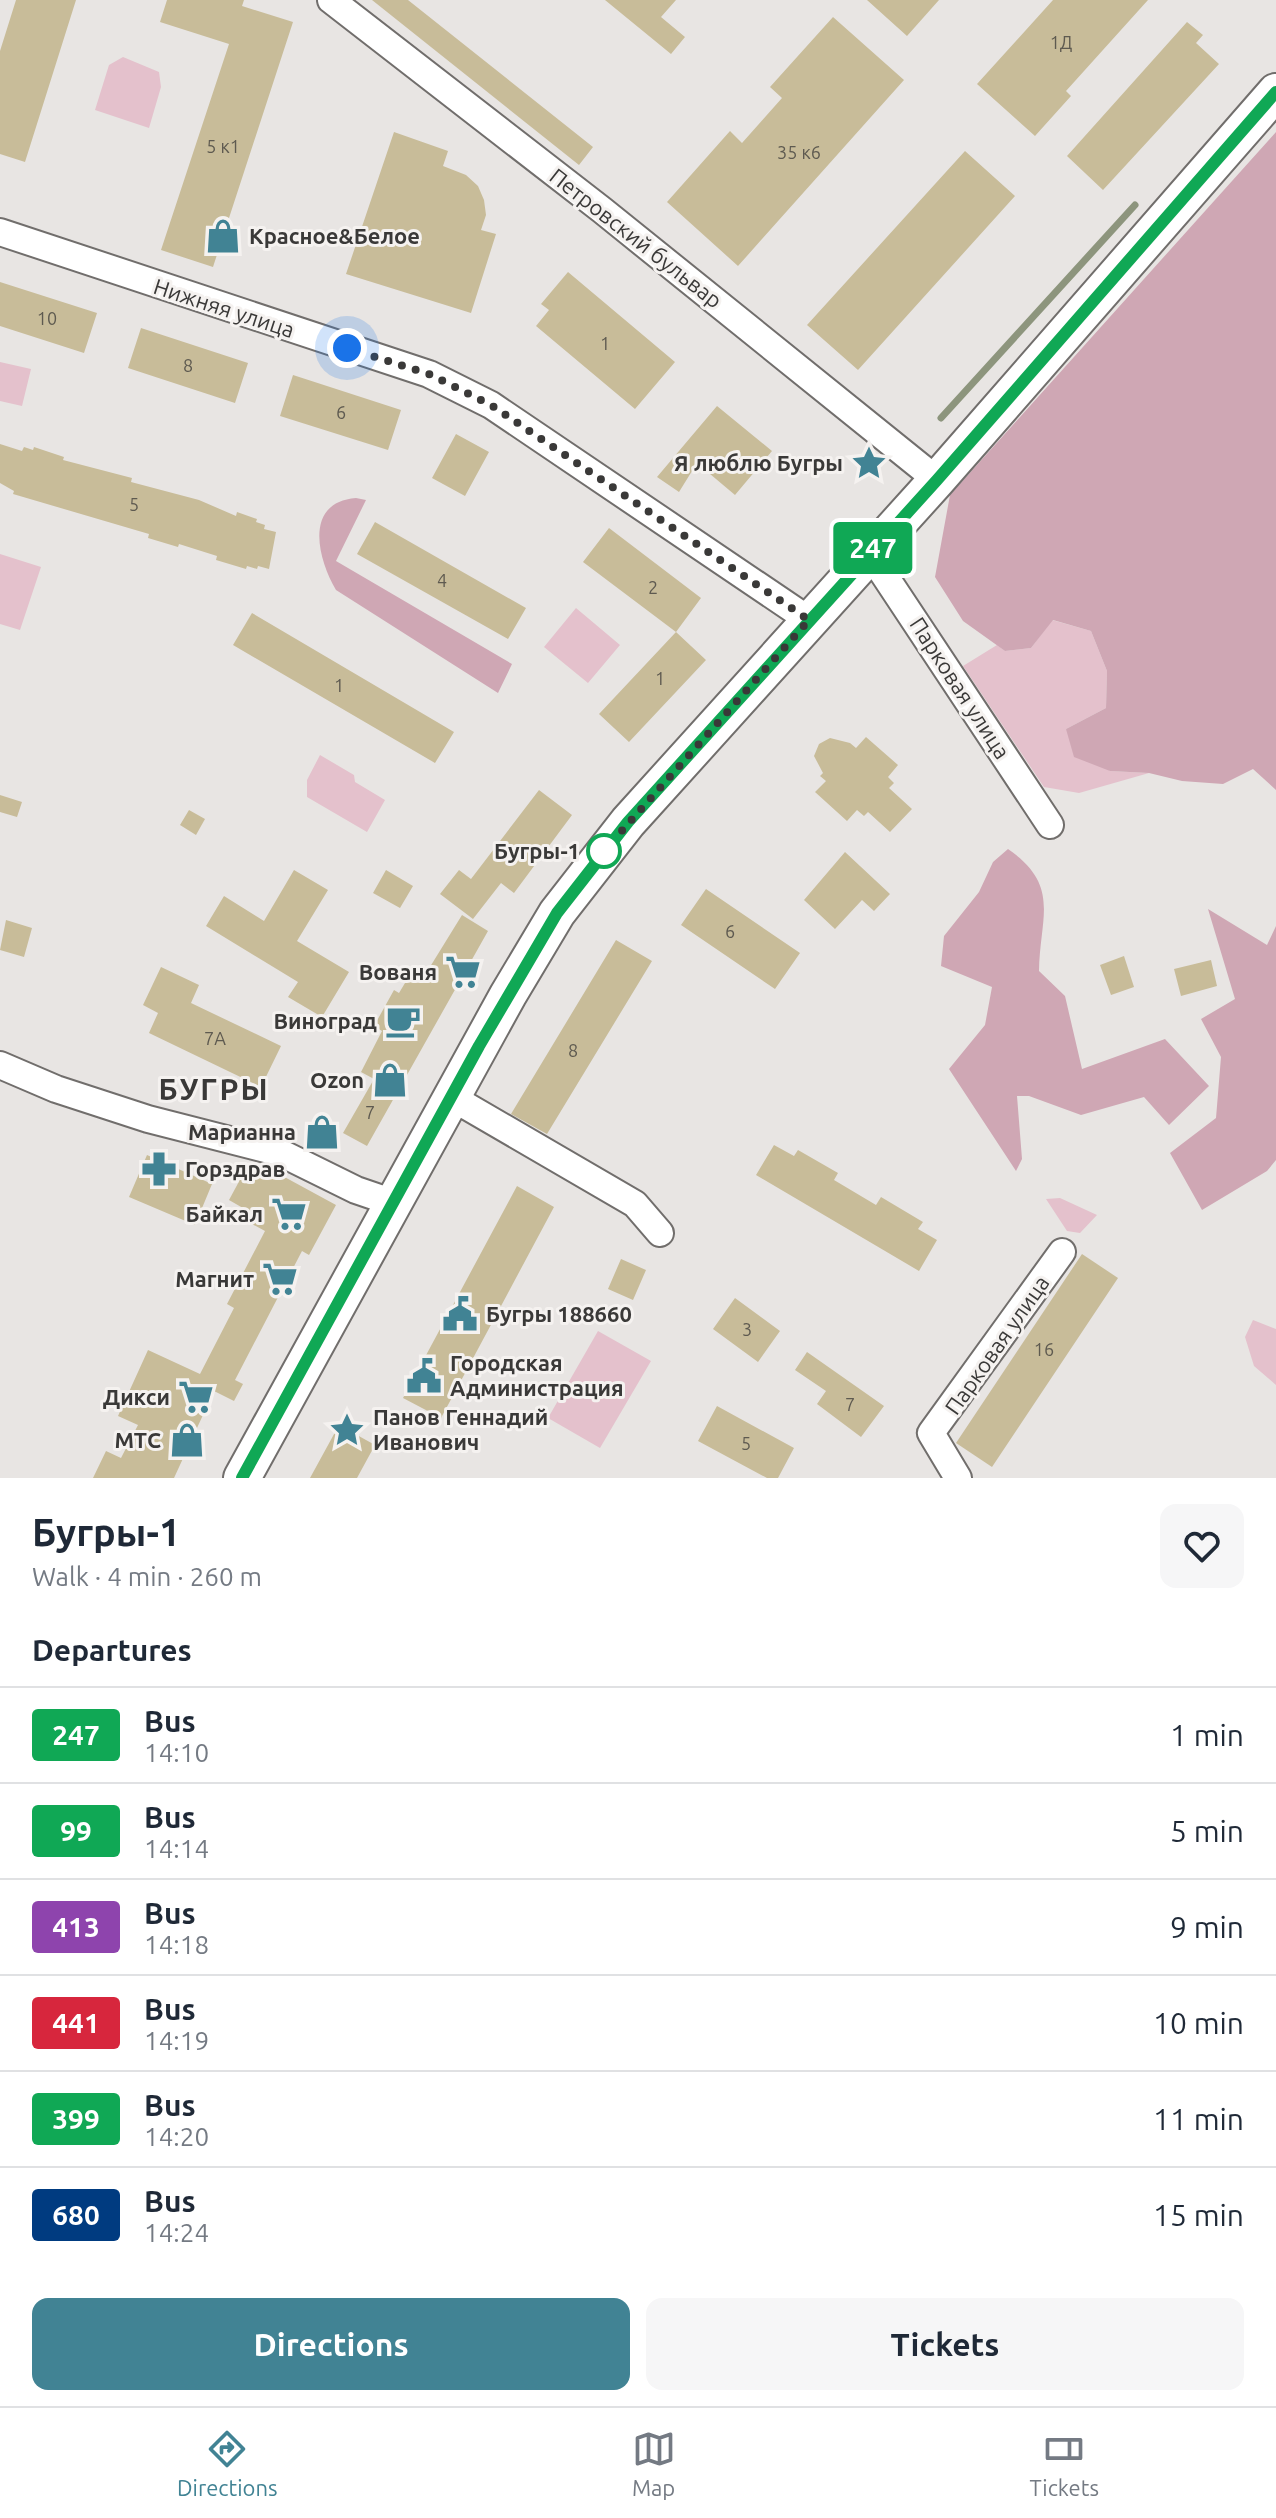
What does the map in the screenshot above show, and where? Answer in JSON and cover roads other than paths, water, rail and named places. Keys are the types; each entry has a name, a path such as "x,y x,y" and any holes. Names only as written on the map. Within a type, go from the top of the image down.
{"main road":[{"path":"242,1478 451,1097 557,913 628,822 937,480 1276,92"}],"street":[{"name":"Петровский бульвар","path":"331,0 637,237 937,480"},
{"name":"Нижняя улица","path":"0,232 429,374 491,405 809,620"},
{"name":"Парковая улица","path":"869,552 1050,825"},
{"path":"0,1065 56,1089 109,1106 281,1153 356,1190 394,1203"},
{"path":"451,1097 635,1204 660,1233"},
{"name":"Парковая улица","path":"958,1478 931,1433 1062,1252"}],"waterway":[{"path":"941,418 1135,205"}],"place":[{"name":"Красное&Белое","path":"223,236"},
{"name":"Я люблю Бугры","path":"869,463"},
{"name":"Бугры-1","path":"604,851"},
{"name":"Вованя","path":"463,972"},
{"name":"Виноград","path":"403,1021"},
{"name":"Ozon","path":"390,1080"},
{"name":"Марианна","path":"322,1132"},
{"name":"Горздрав","path":"159,1169"},
{"name":"Байкал","path":"289,1214"},
{"name":"Магнит","path":"280,1279"},
{"name":"Бугры 188660","path":"460,1314"},
{"name":"Городская Администрация","path":"424,1376"},
{"name":"Дикси","path":"196,1397"},
{"name":"Панов Геннадий Иванович","path":"347,1430"},
{"name":"МТС","path":"187,1440"}],"district":[{"name":"БУГРЫ","path":"214,1090"}]}
